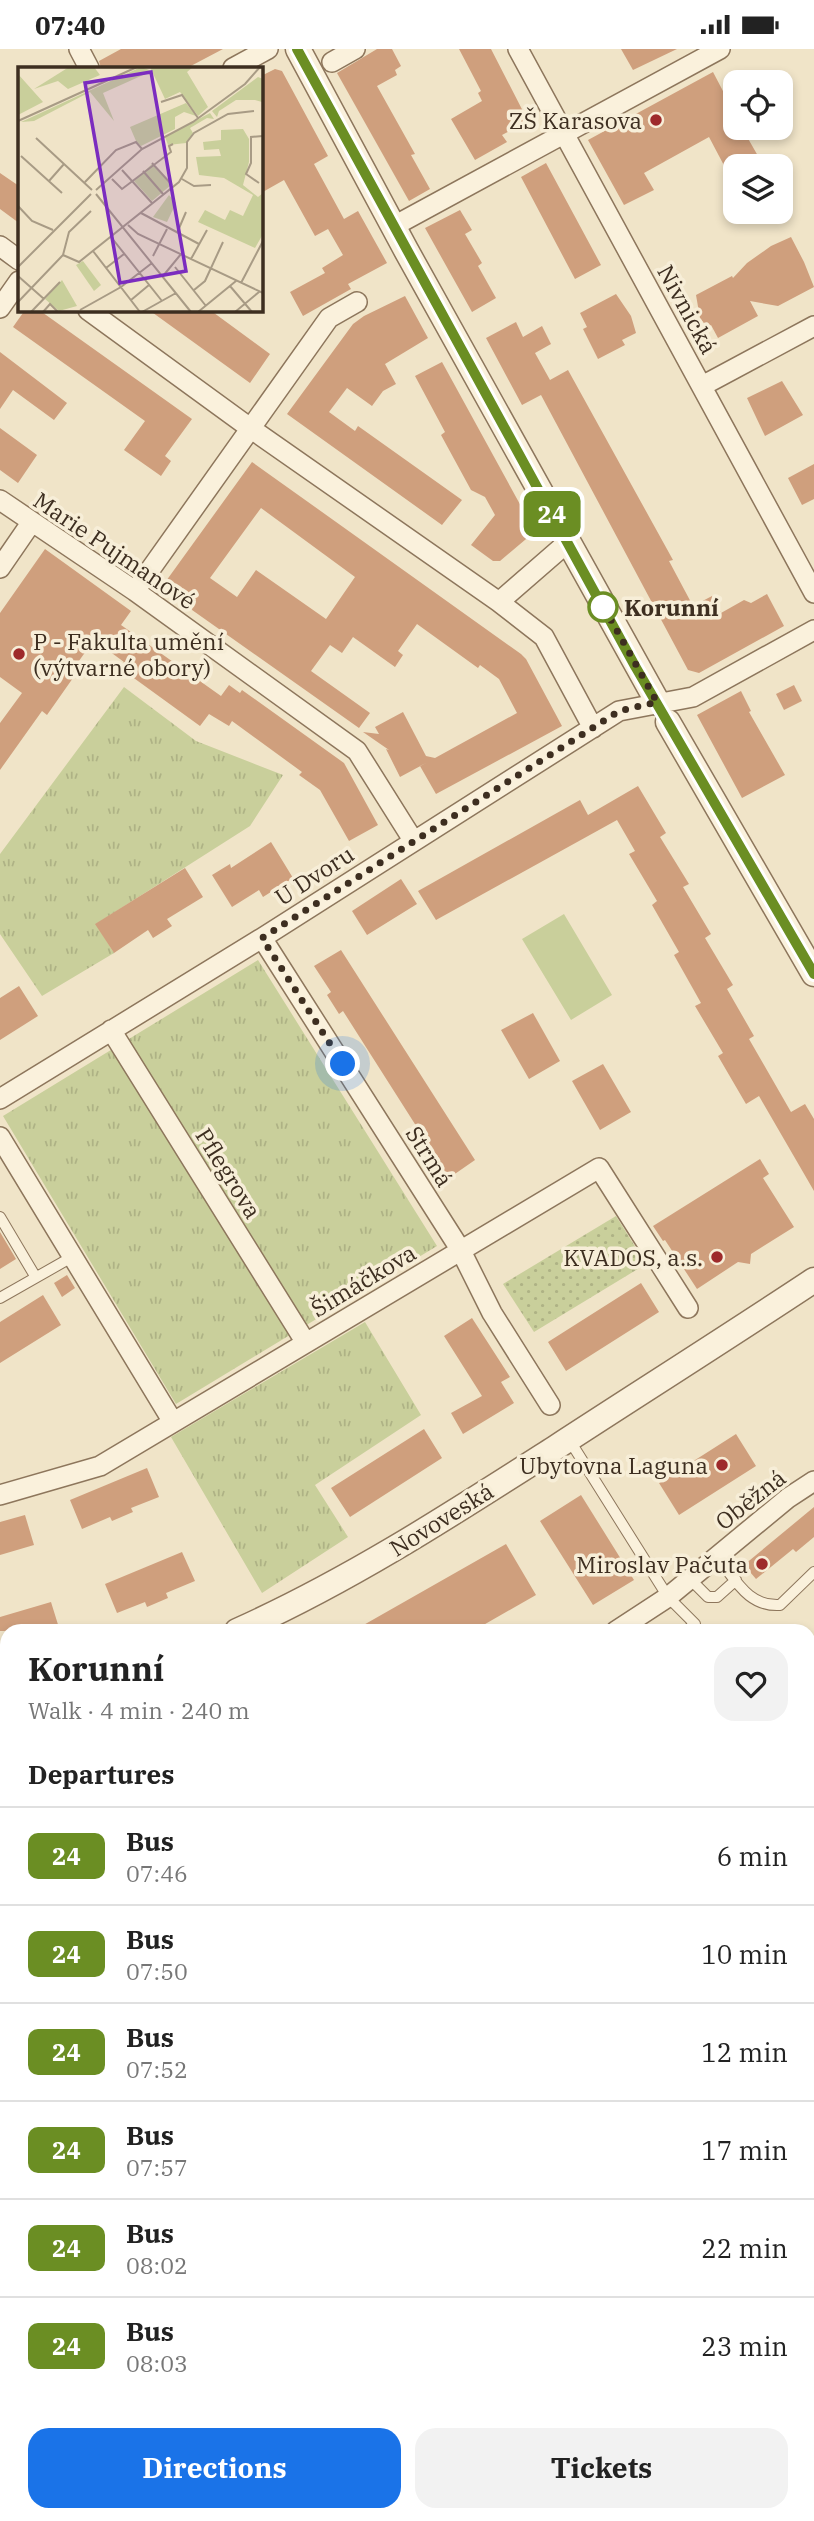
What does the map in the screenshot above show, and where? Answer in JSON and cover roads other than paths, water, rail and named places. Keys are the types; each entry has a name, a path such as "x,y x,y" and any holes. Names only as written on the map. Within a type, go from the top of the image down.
{"street":[{"path":"79,49 88,67"},
{"path":"235,67 268,49"},
{"path":"298,49 568,542 814,974"},
{"path":"332,62 355,49"},
{"name":"Nivnická","path":"518,49 814,593"},
{"path":"394,226 720,49"},
{"path":"0,246 18,259"},
{"path":"0,308 18,282"},
{"path":"135,591 329,318 358,302"},
{"path":"89,311 250,428 499,602 544,637 593,727"},
{"path":"702,386 814,327"},
{"name":"Marie Pujmanové","path":"0,500 135,591 357,751 413,840"},
{"path":"0,568 31,523"},
{"path":"499,602 568,542"},
{"name":"U Dvoru","path":"0,1099 262,938 619,711 663,712 814,630"},
{"name":"Strmá","path":"262,938 460,1249 492,1313 550,1405"},
{"name":"Pflegrova","path":"111,1030 306,1343"},
{"path":"0,1137 173,1422"},
{"name":"Šimáčkova","path":"0,1495 100,1465 599,1168 688,1308"},
{"name":"Novoveská","path":"275,1624 422,1533 814,1280"},
{"name":"Oběžná","path":"627,1624 668,1597 788,1498 814,1481"}],"lane":[{"path":"0,1217 35,1276"},
{"path":"0,1298 72,1257"},
{"path":"568,1439 668,1597 695,1624"},
{"path":"717,1557 753,1600 767,1606 780,1605 814,1572"},
{"path":"690,1579 708,1597 717,1597 736,1580"}],"place":[{"name":"ZŠ Karasova","path":"656,120"},
{"name":"Korunní","path":"603,607"},
{"name":"P - Fakulta umění (výtvarné obory)","path":"19,654"},
{"name":"KVADOS, a.s.","path":"717,1257"},
{"name":"Ubytovna Laguna","path":"722,1465"},
{"name":"Miroslav Pačuta","path":"762,1564"}]}
